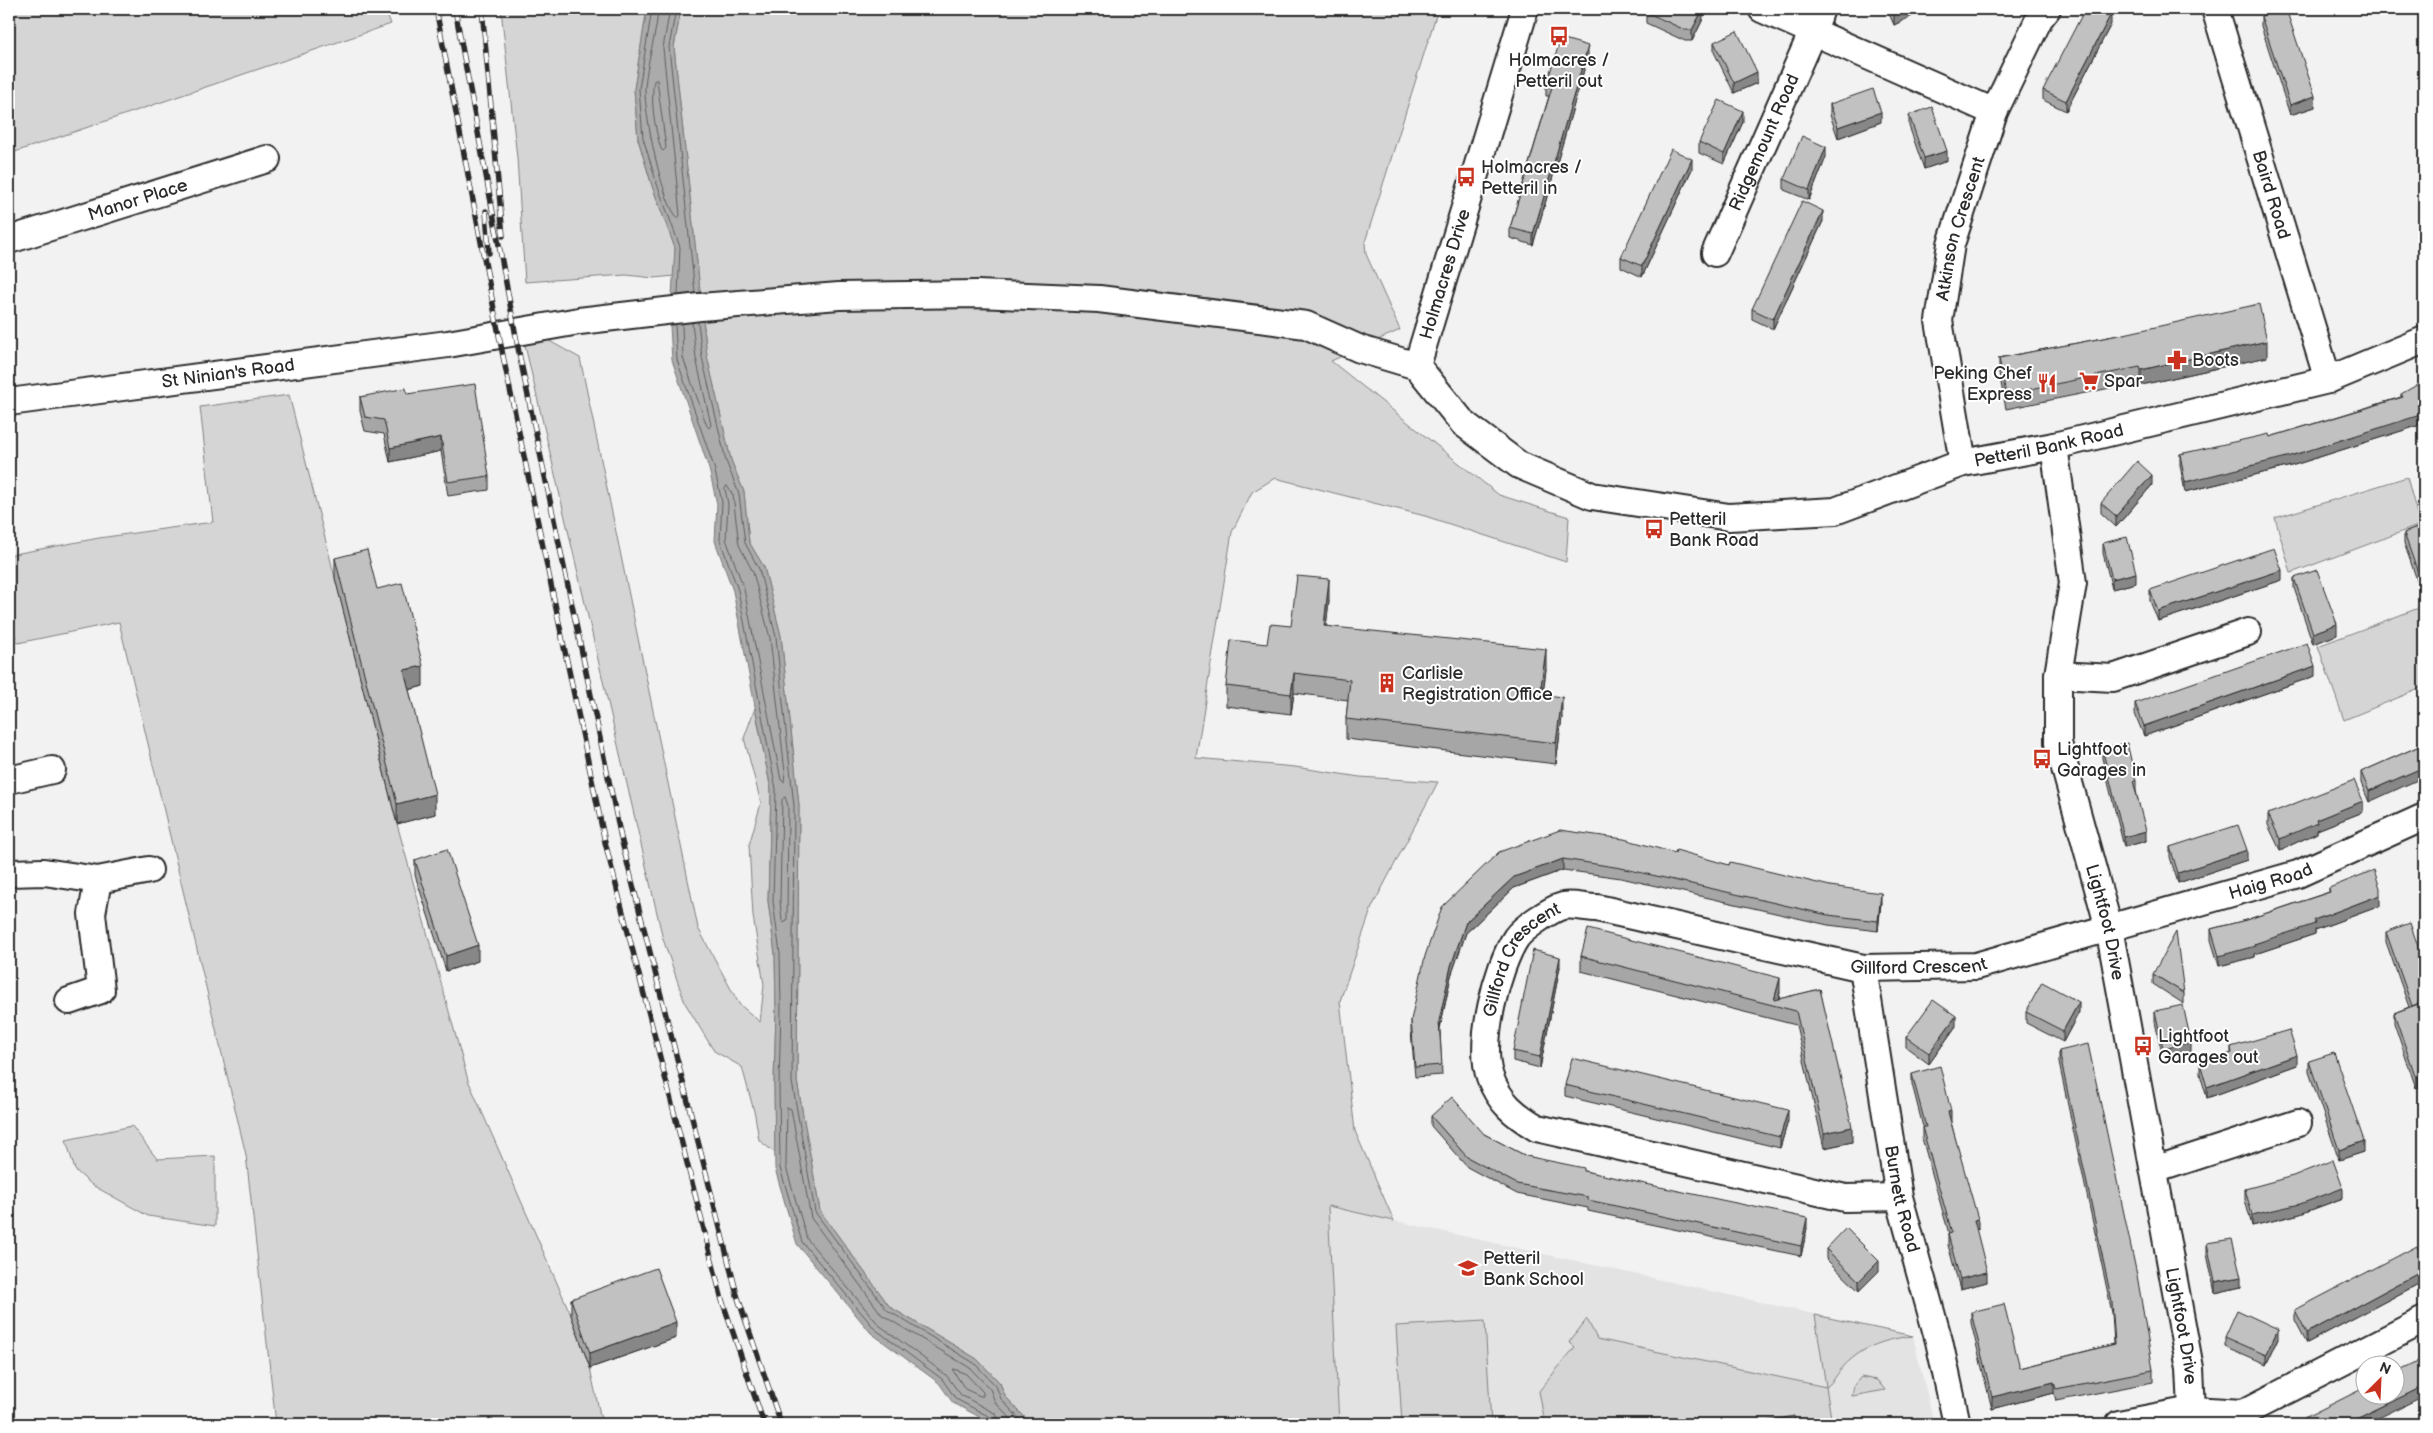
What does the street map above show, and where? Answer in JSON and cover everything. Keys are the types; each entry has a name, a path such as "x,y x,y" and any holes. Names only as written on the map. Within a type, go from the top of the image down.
{"street":[{"name":"Holmacres Drive","path":"1417,366 1525,9"},
{"path":"1762,9 1817,20 1994,112"},
{"name":"Atkinson Crescent","path":"1964,463 1939,321 1951,244 1994,112 2039,19 2047,9"},
{"name":"Baird Road","path":"2215,9 2328,380"},
{"name":"Ridgemount Road","path":"1715,253 1817,20"},
{"name":"Manor Place","path":"9,240 267,159"},
{"name":"St Ninian's Road","path":"9,402 448,344 579,321 700,307 849,296 977,294 1099,300 1306,325 1360,349 1417,366"},
{"name":"Petteril Bank Road","path":"1417,366 1463,424 1519,464 1592,496 1729,518 1835,511 1964,463 2054,446 2328,380 2424,340"},
{"name":"Lightfoot Drive","path":"2054,446 2073,583 2058,675 2058,743 2109,928 2190,1368 2194,1417"},
{"path":"2058,675 2113,678 2248,632"},
{"path":"9,780 52,770"},
{"name":"Haig Road","path":"2109,928 2298,874 2424,817"},
{"path":"9,872 44,872 98,880 149,870"},
{"path":"69,1001 101,990 92,914 98,880"},
{"name":"Gillford Crescent","path":"1900,1197 1845,1198 1537,1128 1517,1116 1502,1102 1490,1076 1486,1056 1486,1032 1505,958 1517,936 1537,920 1563,906 1597,908 1863,968 1976,966 2109,928"},
{"name":"Burnett Road","path":"1863,968 1900,1197 1939,1341 1957,1424"},
{"path":"2154,1170 2298,1123"},
{"path":"2119,1424 2243,1413 2424,1320"}],"shaded area":[{"path":"9,9 385,9 391,24 9,154"},
{"path":"501,9 647,9 634,89 638,139 652,186 675,248 675,276 654,278 626,275 525,282 517,158"},
{"path":"681,9 1438,9 1365,242 1366,254 1400,330 1331,361 1499,495 1569,517 1566,562 1425,516 1275,478 1252,492 1232,532 1196,758 1295,767 1360,777 1438,782 1372,907 1340,1001 1355,1131 1394,1221 1328,1206 1339,1424 1031,1424 1005,1396 1000,1383 977,1359 890,1307 820,1211 797,1081 799,805 781,636 764,567 749,542 744,492 731,460 707,356 674,47"},
{"path":"544,338 580,358 698,928 739,1004 760,1022 764,985 753,916 749,845 761,803 744,738 755,708 771,790 768,901 775,954 775,1153 759,1140 755,1115 742,1067 714,1051 685,1003 663,939 524,341"},
{"path":"289,395 397,824 468,1080 571,1315 590,1368 602,1424 276,1424 246,1155 119,622 18,643 9,619 9,555 99,538 213,522 200,407"},
{"path":"2407,477 2420,525 2291,573 2275,518"},
{"path":"2424,606 2424,687 2344,720 2318,646"},
{"path":"132,1126 157,1159 215,1156 215,1226 148,1216 92,1185 75,1170 66,1140"},
{"name":"Petteril Bank School","path":"1328,1206 1913,1336 1934,1424 1338,1424"},
{"path":"1815,1315 1913,1336 1884,1342 1859,1353 1851,1359 1826,1387"},
{"path":"1587,1319 1597,1339 1826,1387 1832,1424 1545,1424 1539,1391 1575,1347 1569,1342"},
{"path":"1485,1321 1491,1424 1402,1424 1396,1326"},
{"path":"1861,1377 1877,1380 1885,1390 1852,1396 1854,1385"}],"water":[{"path":"647,9 681,9 674,47 707,356 731,460 744,492 749,542 764,567 781,636 799,805 797,1081 820,1211 890,1307 977,1359 1000,1383 1005,1396 1031,1424 993,1424 953,1403 939,1383 871,1333 797,1244 775,1169 775,954 768,901 771,790 733,591 715,541 717,504 709,469 672,360 670,326 675,248 652,186 638,139 634,89"}],"building":[{"path":"1648,9 1703,9 1692,30 1685,30 1646,12"},
{"path":"1892,9 1906,9 1894,14"},
{"path":"2085,9 2102,9 2111,14 2066,101 2043,90"},
{"path":"2286,9 2315,96 2290,105 2261,16"},
{"path":"1737,31 1757,72 1734,83 1714,42"},
{"path":"1561,38 1588,46 1533,234 1510,228 1552,87 1546,85"},
{"path":"1873,89 1881,112 1838,127 1830,104"},
{"path":"1719,100 1743,111 1724,154 1699,142"},
{"path":"1932,107 1947,151 1924,158 1909,115"},
{"path":"1802,136 1826,147 1809,190 1784,179"},
{"path":"1671,149 1692,159 1642,266 1621,257"},
{"path":"2424,198 2424,216 2419,199"},
{"path":"1802,201 1823,211 1773,319 1752,309"},
{"path":"2259,304 2267,341 2141,370 2140,367 2006,394 1999,358 2124,334"},
{"path":"2424,381 2424,412 2417,416 2291,456 2185,482 2180,454 2269,434 2270,437 2403,397 2401,394"},
{"path":"475,384 489,476 448,482 441,437 390,448 384,420 365,417 360,397 406,388 407,394"},
{"path":"2137,461 2152,475 2116,516 2101,503"},
{"path":"2424,525 2424,590 2404,533"},
{"path":"2127,537 2136,573 2112,579 2103,543"},
{"path":"2274,548 2282,570 2158,611 2150,590"},
{"path":"367,550 377,589 402,583 423,666 404,670 435,794 397,804 335,558"},
{"path":"2317,570 2337,624 2313,633 2294,578"},
{"name":"Carlisle Registration Office","path":"1297,576 1329,579 1324,626 1546,649 1540,694 1562,697 1556,743 1346,719 1350,680 1294,673 1291,694 1226,686 1231,640 1267,644 1270,624 1291,626"},
{"path":"2307,643 2315,666 2144,726 2135,703"},
{"path":"2127,743 2136,781 2133,781 2146,831 2124,837 2102,748"},
{"path":"2424,744 2424,767 2369,791 2361,772"},
{"path":"2354,780 2363,801 2316,820 2317,823 2280,839 2268,814"},
{"path":"2238,825 2247,850 2178,873 2170,847"},
{"path":"1560,830 1624,839 1675,853 1676,850 1729,865 1730,862 1830,886 1881,893 1878,921 1828,915 1621,868 1563,859 1514,877 1466,922 1451,966 1439,1021 1442,1065 1415,1067 1411,1020 1425,956 1442,907 1499,852"},
{"path":"447,849 478,945 446,956 415,860"},
{"path":"2374,870 2380,888 2380,895 2314,920 2315,924 2254,944 2255,946 2219,956 2211,929 2246,920 2330,892 2329,888"},
{"path":"2410,923 2424,964 2424,1001 2412,1006 2386,932"},
{"path":"1588,929 1780,978 1774,1000 1820,989 1852,1127 1824,1133 1796,1011 1581,956"},
{"path":"2176,932 2184,993 2153,974"},
{"path":"1533,950 1560,957 1540,1057 1513,1051"},
{"path":"2042,982 2079,1002 2063,1031 2026,1012"},
{"path":"1933,1000 1956,1016 1929,1053 1906,1037"},
{"path":"2424,1002 2424,1075 2416,1078 2394,1013"},
{"path":"2183,1005 2191,1042 2163,1048 2155,1011"},
{"path":"2289,1030 2297,1055 2207,1087 2200,1063 2232,1053 2231,1047"},
{"path":"2088,1044 2137,1275 2153,1370 2056,1389 2054,1382 1992,1397 1971,1312 2004,1304 2020,1368 2115,1344 2112,1302 2059,1051"},
{"path":"2334,1053 2364,1141 2339,1150 2309,1061"},
{"path":"1572,1058 1788,1110 1780,1137 1565,1085"},
{"path":"1940,1066 1951,1111 1948,1112 1978,1219 1974,1220 1987,1272 1960,1279 1948,1234 1952,1233 1922,1127 1926,1127 1912,1074"},
{"path":"1452,1097 1484,1134 1526,1156 1584,1168 1584,1171 1807,1218 1801,1246 1588,1200 1588,1197 1517,1184 1467,1157 1431,1116"},
{"path":"2333,1160 2343,1188 2300,1204 2252,1215 2245,1189 2293,1176"},
{"path":"1846,1228 1879,1261 1859,1281 1826,1249"},
{"path":"2232,1239 2241,1277 2215,1282 2207,1243"},
{"path":"2417,1246 2424,1261 2424,1270 2307,1333 2295,1310"},
{"path":"656,1268 676,1322 590,1353 571,1299"},
{"path":"2237,1310 2278,1329 2266,1355 2225,1337"},
{"path":"2424,1358 2424,1386 2406,1395 2406,1367"},
{"path":"2356,1392 2356,1406 2383,1406 2352,1421 2354,1424 2307,1424 2304,1418"},
{"path":"1794,1416 1796,1424 1754,1424"}],"railway":[{"path":"436,9 504,361 605,842 722,1300 764,1424"},
{"path":"455,9 520,358 621,838 737,1295 781,1424"},
{"path":"482,9 503,236"},
{"path":"486,211 489,253"}],"place":[{"name":"Holmacres / Petteril out","path":"1559,36"},
{"name":"Holmacres / Petteril in","path":"1466,177"},
{"name":"Boots","path":"2177,360"},
{"name":"Spar","path":"2089,381"},
{"name":"Peking Chef Express","path":"2047,383"},
{"name":"Petteril Bank Road","path":"1654,529"},
{"name":"Carlisle Registration Office","path":"1387,683"},
{"name":"Lightfoot Garages in","path":"2042,759"},
{"name":"Lightfoot Garages out","path":"2143,1046"},
{"name":"Petteril Bank School","path":"1468,1268"}]}
